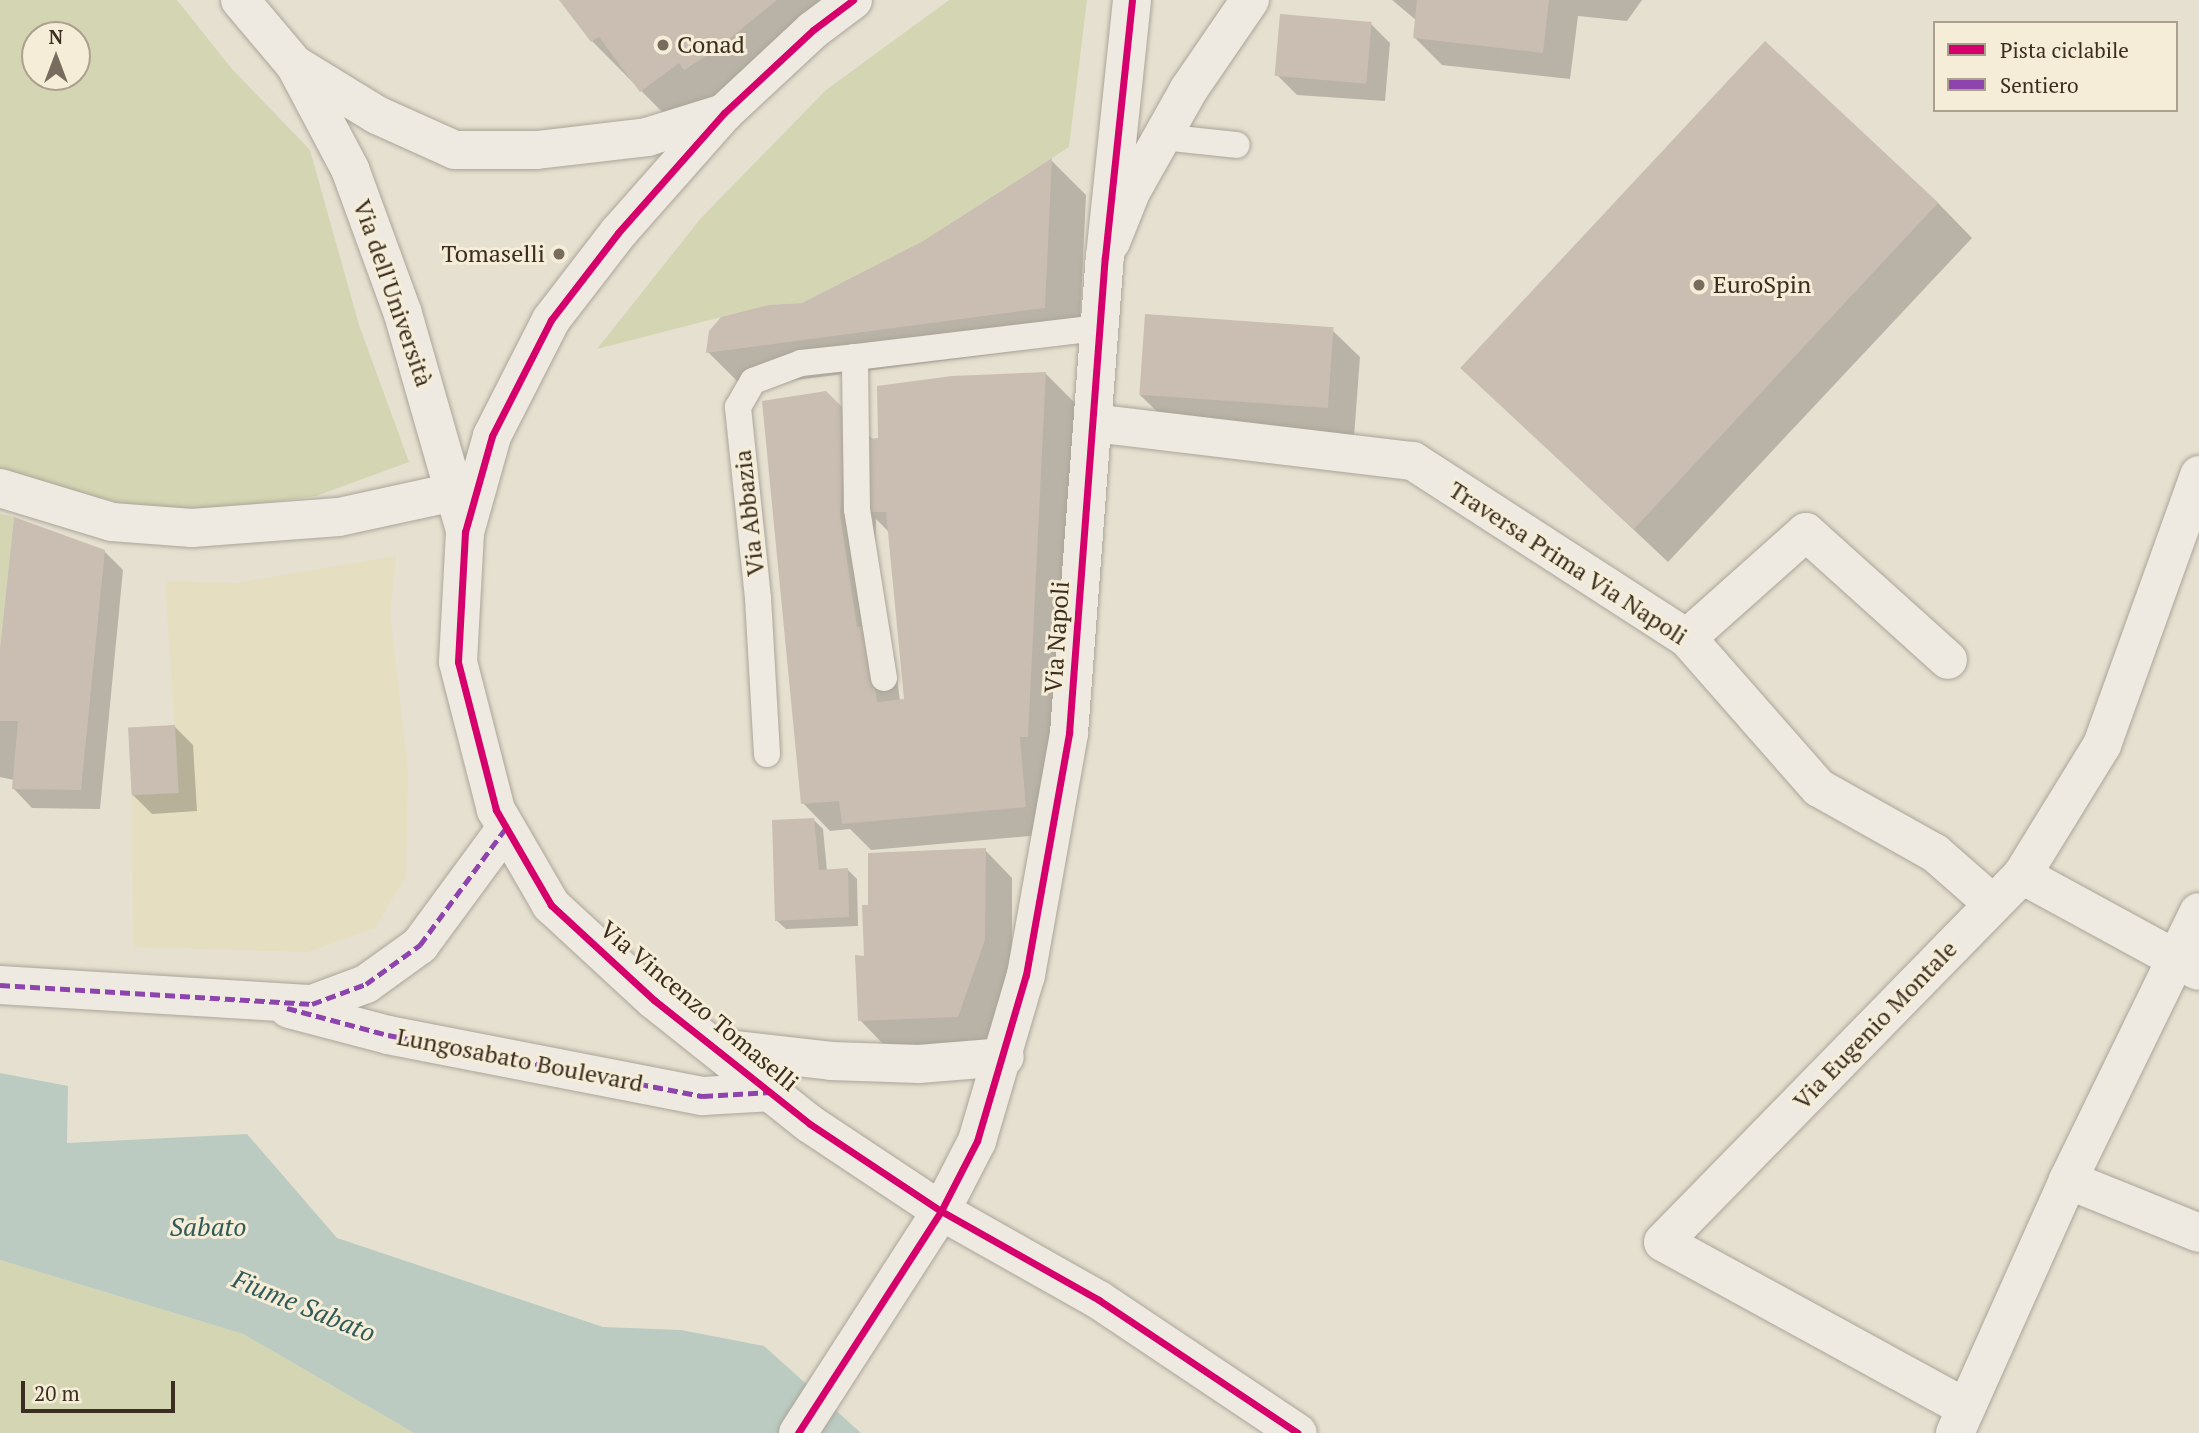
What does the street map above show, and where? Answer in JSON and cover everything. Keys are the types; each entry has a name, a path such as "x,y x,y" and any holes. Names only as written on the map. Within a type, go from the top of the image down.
{"street":[{"name":"Via dell'Università","path":"240,0 295,65 350,169 402,314 465,532"},
{"name":"Via Vincenzo Tomaselli","path":"853,0 813,30 724,113 618,233 551,320 492,436 465,532 458,662 496,810 551,905 654,1000 719,1048 810,1124 941,1211 1099,1300 1298,1433"},
{"name":"Via Napoli","path":"797,1433 941,1211 977,1141 1005,1057 1026,975 1069,733 1105,257 1132,0"},
{"path":"1105,257 1131,192 1162,137 1250,0"},
{"name":"Via dell'Università","path":"295,65 377,115 456,150 537,150 647,137 724,113"},
{"name":"Traversa Prima Via Napoli","path":"1093,423 1413,461 1687,638 1819,788 1935,853 1993,904"},
{"name":"Via Eugenio Montale","path":"1961,1420 1663,1242 2022,875 2102,745 2199,475"},
{"path":"0,488 112,522 192,528 339,517 454,492"},
{"path":"1687,638 1806,532 1948,660"},
{"name":"Lungosabato Boulevard","path":"0,985 270,1004 312,1004 366,984 420,945 506,828"},
{"path":"2022,875 2187,966"},
{"path":"1961,1420 2068,1180 2187,966 2199,912"},
{"name":"Lungosabato Boulevard","path":"270,1004 388,1035 703,1096 773,1092"},
{"path":"719,1048 831,1061 919,1064 1005,1057"},
{"path":"2068,1180 2199,1233"}],"lane":[{"path":"1162,137 1237,145"},
{"name":"Via Abbazia","path":"767,754 758,598 738,407 753,381 801,363 1100,328"},
{"path":"855,357 857,509 884,678"}],"shaded area":[{"path":"396,556 390,614 408,769 406,876 375,928 308,952 133,947 132,795 179,792 165,581 237,583"}],"green space":[{"path":"0,0 177,0 232,69 310,150 359,325 409,462 316,496 176,515 0,476"},
{"path":"949,0 1087,0 1069,147 923,241 802,303 768,305 597,349 701,218 826,90"},
{"path":"0,514 14,517 0,648"},
{"path":"0,1260 243,1334 414,1433 0,1433"}],"water":[{"name":"Sabato","path":"0,1073 68,1086 67,1143 247,1134 337,1238 603,1327 681,1330 764,1346 861,1433 414,1433 243,1334 0,1260"}],"building":[{"name":"Conad","path":"559,0 777,0 717,49 684,70 679,63 640,92 599,37 591,42"},
{"path":"1417,0 1549,0 1543,53 1413,38"},
{"path":"1280,14 1372,22 1366,84 1275,76"},
{"name":"EuroSpin","path":"1765,41 1938,203 1633,530 1460,368"},
{"path":"1052,158 1045,308 706,353 709,331 721,317 768,305 802,303 923,241"},
{"path":"1145,314 1334,327 1328,408 1139,395"},
{"path":"1046,372 1028,737 1020,737 1026,807 842,824 839,801 801,804 762,401 826,391 846,411 840,515 857,627 867,626 877,702 904,699 886,512 867,512 869,439 878,438 877,386 952,376"},
{"path":"14,517 105,550 81,790 12,789 18,721 0,721 0,648"},
{"path":"175,725 179,793 132,795 128,727"},
{"path":"814,818 819,870 848,868 849,917 775,921 772,820"},
{"path":"986,848 985,940 958,1017 858,1021 855,955 864,956 862,905 868,905 868,853"}],"marked path":[{"path":"0,985 312,1004 366,984 420,945 506,828"},
{"path":"287,1008 388,1035 703,1096 771,1092"}],"cycle path":[{"path":"853,0 813,30 724,113 618,233 551,320 492,436 465,532 458,662 496,810 551,905 654,1000 810,1124 941,1211 1099,1300 1298,1433"},
{"path":"798,1433 941,1211 977,1141 1026,975 1069,733 1105,257 1132,0"}],"place":[{"name":"Conad","path":"663,45"},
{"name":"Tomaselli","path":"559,254"},
{"name":"EuroSpin","path":"1699,285"}],"water label":[{"name":"Fiume Sabato","path":"304,1306"}]}
